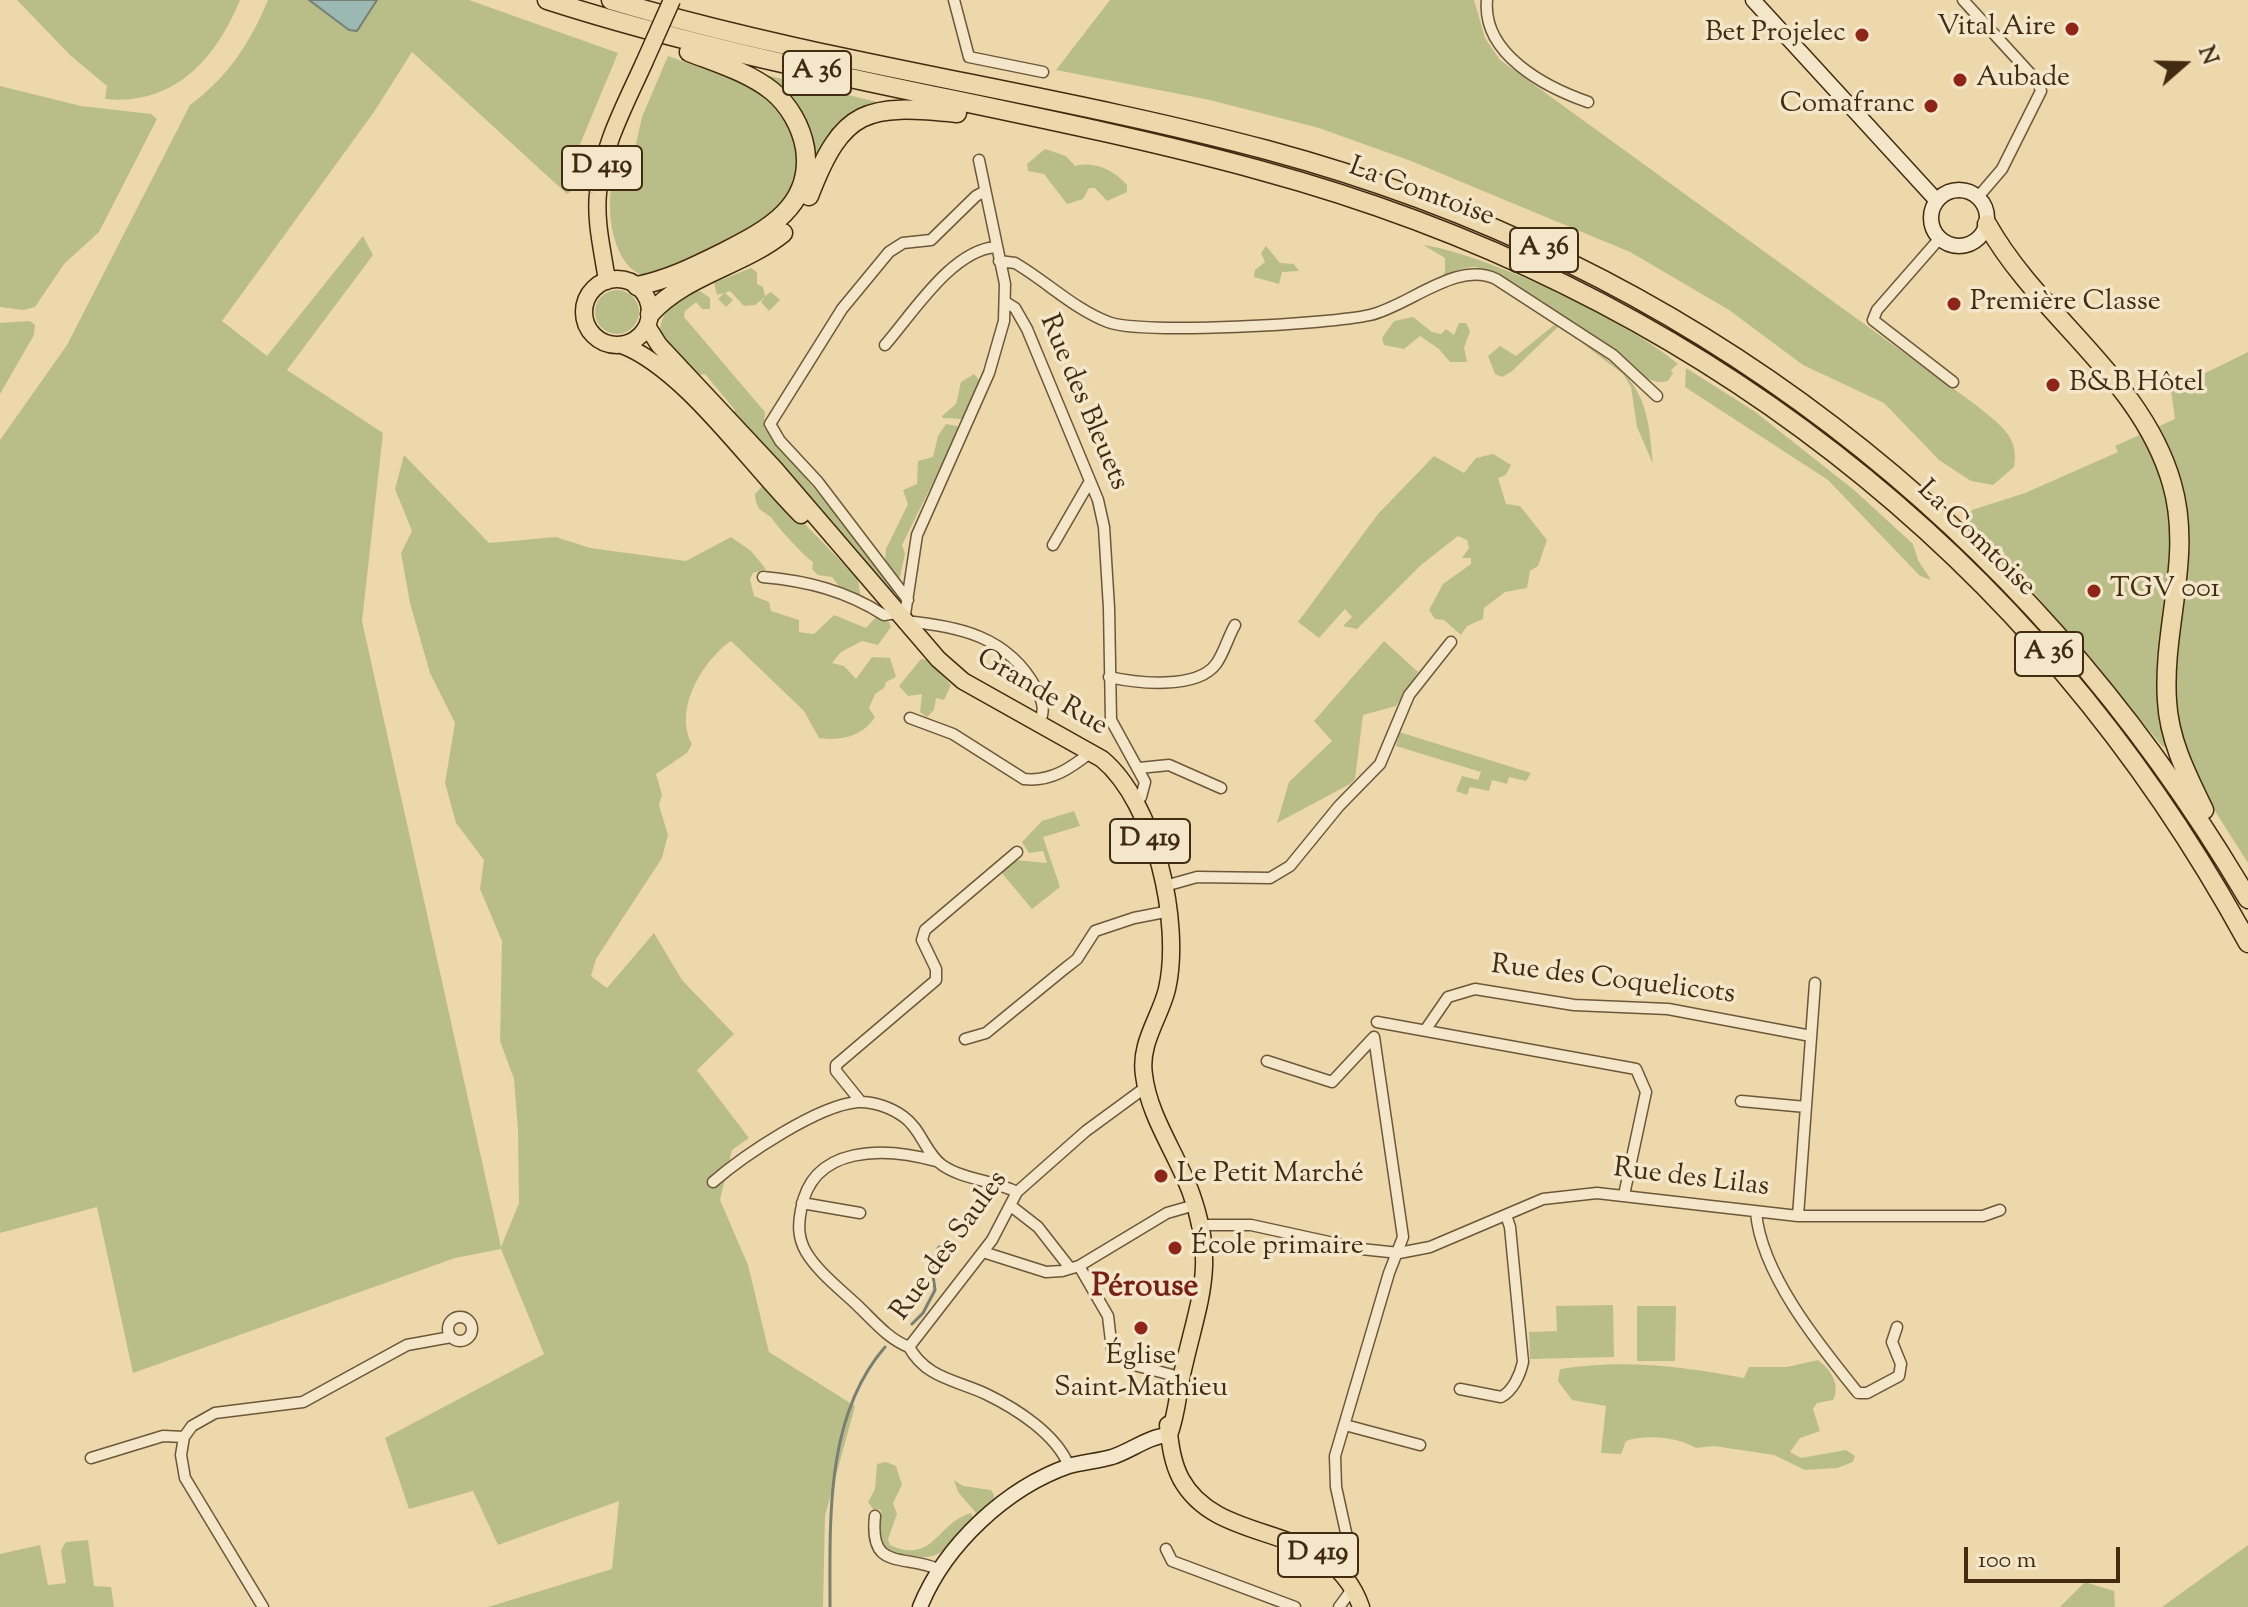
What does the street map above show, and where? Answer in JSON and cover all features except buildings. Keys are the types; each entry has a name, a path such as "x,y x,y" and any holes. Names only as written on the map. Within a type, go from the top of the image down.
{"highway":[{"name":"La Comtoise","path":"547,0 761,60 1256,169 1372,203 1450,232 1522,262 1632,317 1767,401 1892,498 1970,571 2039,643 2142,773 2196,854 2248,943"},
{"name":"La Comtoise","path":"611,0 756,39 1151,122 1325,166 1477,220 1569,261 1643,300 1727,350 1809,406 1907,484 1991,562 2054,629 2138,731 2247,897"},
{"path":"607,19 757,81 788,108 800,129 805,152 800,191 774,226 688,270 637,286"},
{"path":"648,320 675,291 764,247 785,231 807,201 829,147 857,120 902,109 1030,117"},
{"path":"1987,224 2020,278 2128,397 2153,436 2168,469 2179,513 2180,542 2166,674 2170,726 2191,784 2247,897"}],"main road":[{"name":"D 419","path":"607,281 598,221 598,190 609,147 672,0"},
{"path":"1753,0 1937,201"},
{"path":"1952,191 1971,192 1978,197 1987,210 1987,224 1976,241 1958,246 1940,238 1931,220 1937,201 1952,191"},
{"path":"622,280 637,286 647,298 648,320 634,341 622,345 608,344 595,337 585,319 585,305 590,293 607,281 622,280"},
{"name":"D 419","path":"648,320 659,345 734,423 832,542"},
{"name":"D 419","path":"622,345 651,358 832,542"},
{"name":"Grande Rue","path":"832,542 902,611 963,681 1091,752 1120,776 1136,802 1165,886 1173,955 1166,991 1145,1049 1146,1087 1198,1218 1206,1252 1201,1296 1169,1435 1182,1481 1204,1505 1301,1546 1339,1568 1361,1607"},
{"path":"920,1607 938,1569 1004,1502 1033,1483 1069,1466 1108,1458 1169,1435 1168,1421 1193,1292 1198,1218"}],"street":[{"path":"954,0 969,57 1043,72"},
{"path":"1487,0 1488,17 1497,44 1525,69 1560,93 1588,102"},
{"path":"1963,0 2038,82 2041,91 2002,169 1978,197"},
{"path":"902,611 917,535 989,373 1007,303 979,160"},
{"path":"902,611 818,482 780,441 770,424 833,321 889,252 903,243 931,240 985,191"},
{"path":"1940,238 1877,310 1873,320 1953,382"},
{"path":"885,345 956,263 977,250 996,247"},
{"path":"999,261 1015,263 1097,317 1122,326 1169,328 1352,318 1387,310 1475,273 1496,279 1633,370 1657,396"},
{"name":"Rue des Bleuets","path":"1007,303 1015,308 1027,329 1090,481 1104,527 1111,720 1121,744 1139,768"},
{"path":"1053,545 1090,481"},
{"path":"763,577 815,584 858,598 884,615 902,611 968,631 1005,649 1026,671 1040,697 1044,711 1039,723"},
{"path":"1109,677 1144,683 1199,678 1215,664 1235,625"},
{"path":"1165,886 1197,877 1270,878 1290,866 1339,806 1380,764 1409,695 1451,642"},
{"path":"910,718 953,734 1024,779 1038,781 1062,772 1091,752"},
{"path":"1136,802 1146,787 1139,768 1169,765 1221,788"},
{"path":"861,1102 836,1071 836,1065 936,980 936,969 922,940 925,930 1017,852"},
{"path":"965,1039 986,1033 1077,959 1095,931 1170,911"},
{"path":"1798,1216 1815,983"},
{"name":"Rue des Coquelicots","path":"1426,1029 1448,997 1475,989 1574,1005 1668,1009 1811,1036"},
{"path":"1377,1022 1636,1069 1646,1092 1624,1195"},
{"path":"1267,1061 1332,1082 1374,1037 1403,1237 1389,1273 1335,1456 1336,1487 1350,1552 1339,1568"},
{"name":"Rue des Saules","path":"909,1347 983,1252 1017,1192 1113,1109 1146,1087"},
{"path":"1741,1101 1806,1107"},
{"path":"713,1182 740,1159 790,1130 821,1114 861,1102 888,1108 906,1118 925,1139 936,1161"},
{"path":"1017,1192 970,1178 936,1161 891,1151 856,1154 822,1171 810,1182 798,1225 806,1252 884,1331 909,1347 926,1370 988,1395 1018,1414 1059,1445 1069,1466"},
{"name":"Rue des Lilas","path":"1198,1218 1251,1225 1361,1249 1399,1253 1430,1247 1543,1199 1597,1193 1798,1216 1983,1216 2000,1210"},
{"path":"802,1203 860,1213"},
{"path":"1011,1206 1044,1233 1075,1267 1106,1311 1112,1350 1126,1360 1176,1376"},
{"path":"1756,1212 1757,1227 1789,1299 1858,1393 1867,1393 1899,1376 1901,1364 1892,1342 1897,1327"},
{"path":"983,1252 1046,1272 1075,1267 1167,1213 1198,1218"},
{"path":"1460,1389 1501,1397 1507,1394 1521,1372 1510,1227 1506,1215"},
{"path":"263,1607 185,1478 181,1455 184,1437 192,1426 215,1413 303,1402 407,1345 451,1337"},
{"path":"1345,1425 1420,1445"},
{"path":"91,1458 163,1436 184,1437"},
{"path":"875,1516 873,1536 880,1551 895,1560 938,1569"},
{"path":"1166,1549 1172,1561 1295,1607"},
{"path":"1339,1607 1353,1588"}],"green space":[{"path":"17,0 240,0 218,41 189,74 152,95 105,99 107,86 71,56"},
{"path":"268,0 469,0 618,53 576,154 576,188 567,194 412,52 374,112 222,321 267,356 363,236 373,255 287,370 383,433 362,621 501,1247 519,1203 514,1079 500,1041 502,941 480,889 484,860 456,823 445,783 455,723 430,673 410,603 401,553 412,531 395,489 404,455 489,543 556,537 590,548 686,561 731,537 751,551 766,569 753,573 750,579 754,596 769,602 771,611 799,620 799,632 814,634 834,615 866,628 876,617 889,622 891,627 878,645 862,641 841,652 832,663 844,666 856,679 872,657 890,658 896,677 886,682 884,688 875,694 869,708 875,717 870,724 843,738 819,738 804,711 731,641 710,660 689,701 687,731 692,744 687,753 656,774 662,795 659,805 668,835 662,858 596,959 591,976 607,988 654,933 682,980 734,1034 697,1070 749,1138 732,1150 720,1200 748,1265 769,1352 855,1406 825,1516 823,1607 488,1607 612,1569 619,1501 498,1545 473,1491 409,1509 385,1438 544,1354 501,1249 455,1258 133,1373 97,1207 0,1233 0,440 67,345 190,105 227,71 254,31"},
{"path":"1110,0 1474,0 1485,38 1500,60 1976,405 2006,431 2014,446 2014,467 1993,485 1971,481 1939,460 1884,403 1803,365 1729,310 1630,252 1411,161 1319,128 1210,100 1056,70"},
{"path":"668,56 761,90 788,119 801,155 795,187 765,225 646,276 632,269 622,256 615,239 610,199 619,164 628,153 632,162 642,117"},
{"path":"766,75 881,103 814,167 764,78"},
{"path":"0,86 81,106 151,114 157,119 99,232 64,264 35,307 23,310 0,307"},
{"path":"1045,149 1066,156 1075,166 1097,166 1110,171 1127,185 1127,192 1107,201 1095,188 1089,188 1083,199 1067,204 1044,174 1028,171 1027,164"},
{"path":"1423,245 1483,261 1556,292 1626,329 1678,364 1671,370 1673,373 1668,381 1645,377 1602,340 1485,270 1466,268 1440,279 1445,272 1445,258"},
{"path":"1266,246 1280,263 1294,264 1299,271 1282,272 1279,284 1254,277 1255,270 1265,262 1261,253"},
{"path":"751,268 757,272 757,284 763,287 765,296 771,292 780,300 769,311 761,302 765,297 755,305 744,306 730,291 725,293 733,300 726,307 718,299 724,293 717,295 714,283"},
{"path":"617,290 633,296 639,312 633,328 617,334 601,328 595,312 601,296"},
{"path":"700,291 710,298 710,309 702,309 696,302 685,311 684,317 765,412 764,428 884,573 895,590 892,594 733,415 735,410 705,374 698,375 660,334 663,318 672,305 685,295"},
{"path":"1413,317 1432,332 1441,334 1446,329 1454,335 1459,323 1466,323 1470,331 1464,348 1467,362 1450,362 1439,349 1420,336 1404,349 1384,345 1382,338 1394,321"},
{"path":"30,321 35,325 34,335 0,394 0,323"},
{"path":"1554,325 1558,327 1511,372 1502,377 1495,374 1488,356 1500,346 1516,356"},
{"path":"1582,343 1617,367 1629,379 1637,392 1648,422 1653,464 1637,427 1631,387 1623,374"},
{"path":"2248,352 2248,863 2213,808 2182,746 2163,747 2016,571 1965,520 1972,510 2025,493 2118,452 2115,446 2175,419 2171,390"},
{"path":"1686,368 1754,411 1854,490 1913,544 1918,560 1931,580 1920,576 1828,480 1685,387"},
{"path":"974,374 981,382 963,419 943,418 956,404 961,382"},
{"path":"946,424 957,426 959,430 902,545 905,554 899,581 885,564 886,549 908,504 903,490 917,484 918,461 933,457 938,436"},
{"path":"1493,454 1511,465 1506,475 1498,478 1506,504 1520,506 1547,540 1538,566 1530,571 1527,588 1505,592 1484,608 1483,619 1467,626 1461,635 1444,620 1435,619 1429,610 1443,584 1471,564 1471,558 1462,558 1469,548 1467,540 1458,536 1421,565 1357,629 1343,626 1352,617 1345,609 1319,638 1298,622 1378,514 1434,456 1464,473 1476,458"},
{"path":"763,485 775,493 858,579 860,594 857,596 842,590 832,577 818,575 812,569 813,562 758,506 755,494"},
{"path":"1384,641 1418,672 1396,706 1363,715 1355,779 1277,823 1289,782 1332,741 1314,721"},
{"path":"921,659 928,660 951,685 944,700 936,698 934,710 927,717 920,712 922,694 908,696 899,686"},
{"path":"1399,732 1531,773 1526,781 1509,777 1507,784 1492,780 1489,791 1470,787 1467,795 1456,791 1462,776 1478,780 1481,772 1396,746"},
{"path":"1074,811 1080,826 1043,837 1060,887 1032,909 1001,872 1015,860 1047,863 1043,851 1029,853 1022,842 1042,821"},
{"path":"1613,1305 1614,1357 1530,1359 1529,1332 1557,1331 1556,1306"},
{"path":"1637,1306 1676,1306 1675,1361 1637,1361"},
{"path":"1818,1360 1833,1378 1835,1394 1833,1400 1817,1403 1813,1409 1820,1431 1800,1438 1790,1452 1801,1458 1846,1450 1855,1456 1853,1462 1837,1468 1805,1470 1774,1455 1714,1446 1696,1448 1662,1438 1626,1441 1621,1454 1601,1453 1606,1406 1572,1400 1558,1381 1560,1369 1606,1364 1652,1365 1744,1378 1749,1367 1787,1367"},
{"path":"886,1462 896,1466 902,1485 893,1503 897,1514 888,1539 890,1545 916,1550 926,1546 959,1518 971,1513 974,1520 946,1549 929,1557 905,1557 889,1554 879,1542 881,1510 873,1509 868,1502 875,1489 877,1464"},
{"path":"954,1480 963,1486 991,1490 993,1505 980,1514 976,1513 958,1492"},
{"path":"88,1540 94,1586 111,1587 114,1607 0,1607 0,1554 40,1545 48,1585 66,1583 61,1550 66,1542"},
{"path":"2248,1545 2248,1607 2162,1607"},
{"path":"2085,1582 2114,1591 2115,1607 2060,1607"}],"water":[{"path":"309,0 377,0 357,31 349,30"}],"waterway":[{"path":"912,1324 923,1313 935,1290 934,1258 939,1247 945,1249"},
{"path":"830,1607 832,1505 841,1437 851,1404 865,1374 885,1347"}],"place":[{"name":"Vital Aire","path":"2072,29"},
{"name":"Bet Projelec","path":"1862,35"},
{"name":"Aubade","path":"1960,80"},
{"name":"Comafranc","path":"1931,106"},
{"name":"Première Classe","path":"1954,304"},
{"name":"B&B Hôtel","path":"2053,385"},
{"name":"TGV 001","path":"2094,591"},
{"name":"Le Petit Marché","path":"1161,1176"},
{"name":"École primaire","path":"1175,1248"},
{"name":"Église Saint-Mathieu","path":"1141,1328"}],"district":[{"name":"Pérouse","path":"1145,1290"}]}
